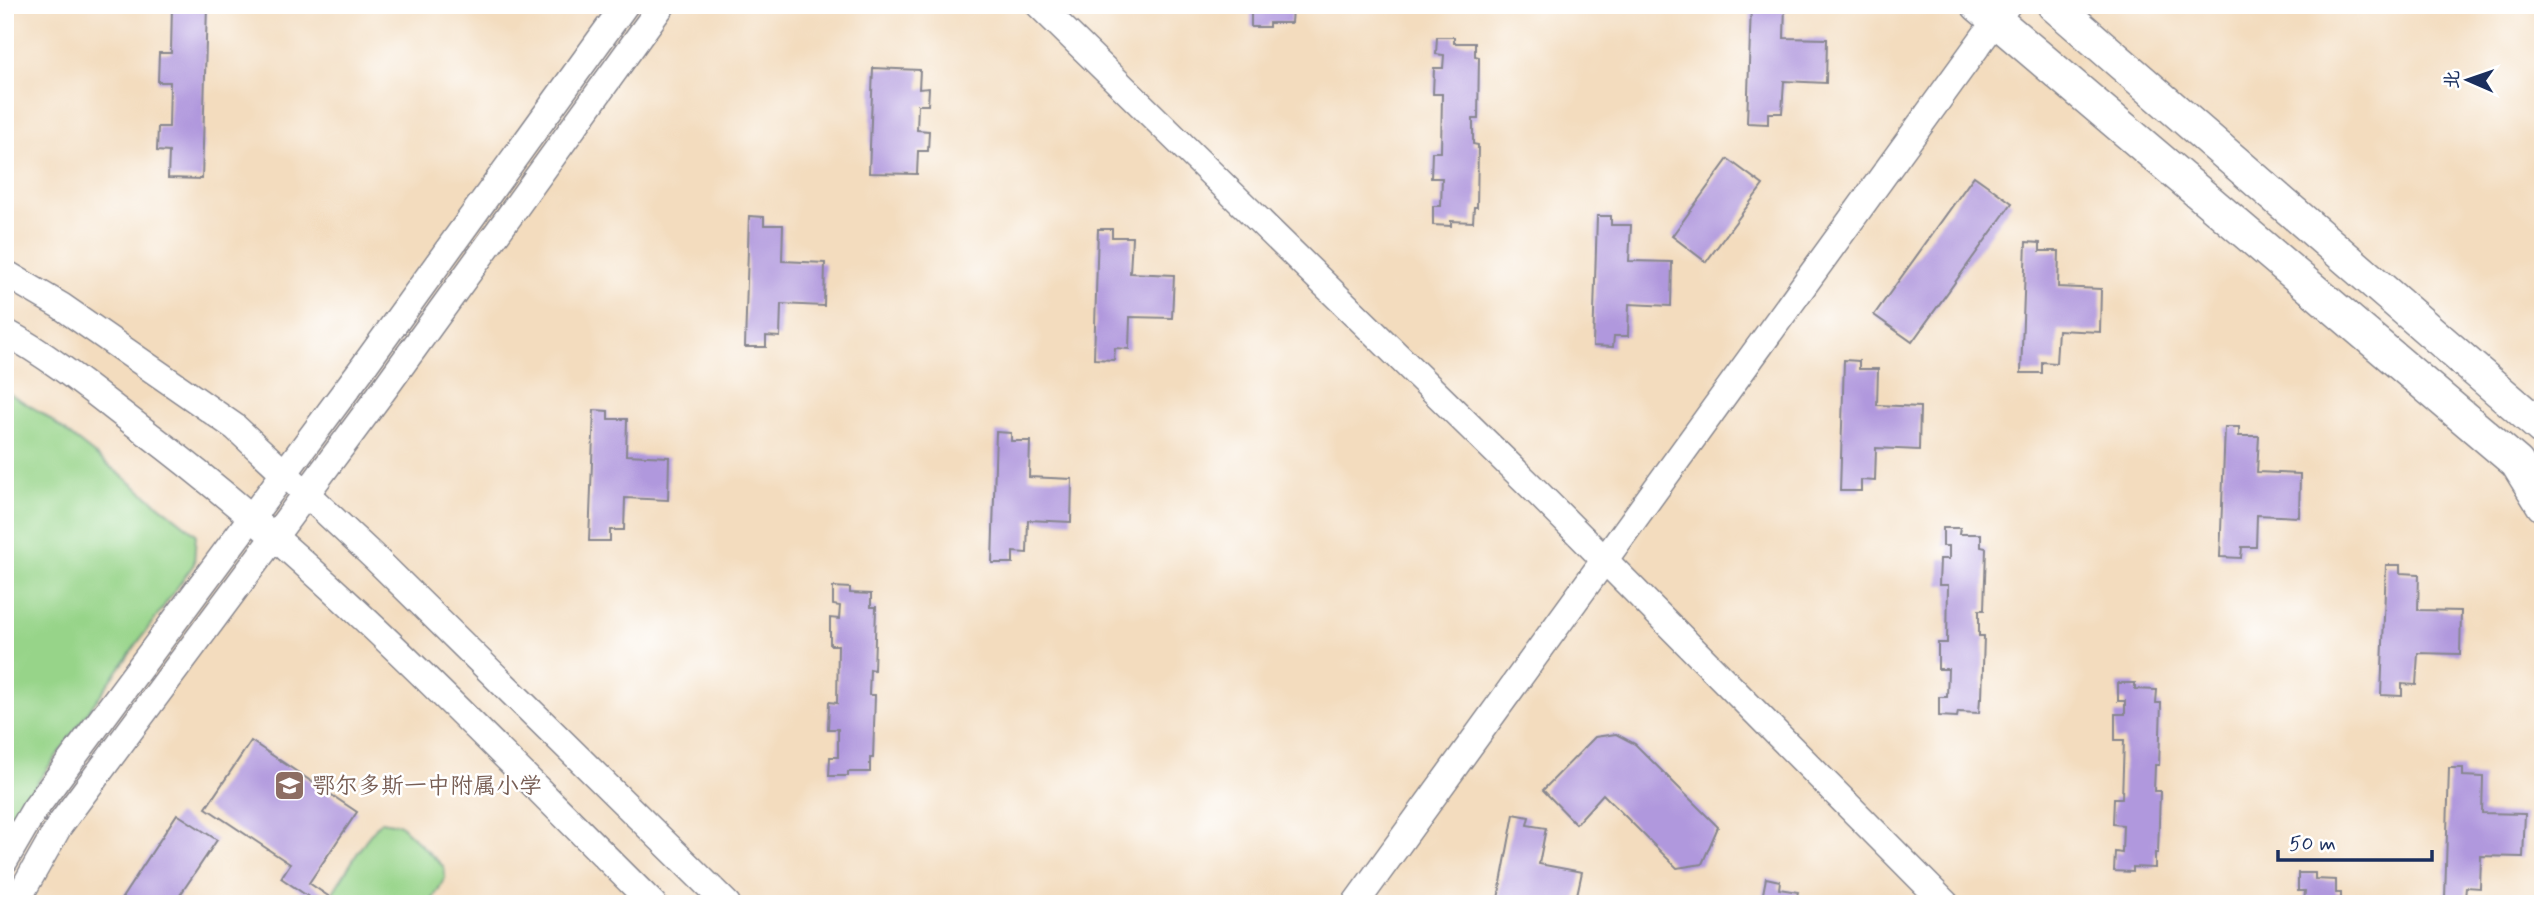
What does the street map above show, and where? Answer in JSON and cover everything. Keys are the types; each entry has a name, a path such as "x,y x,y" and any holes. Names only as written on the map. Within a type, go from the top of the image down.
{"main road":[{"path":"2054,5 2543,429"},
{"path":"1994,10 2517,463 2543,505"}],"street":[{"path":"5,860 34,810 285,473 625,5"},
{"path":"15,904 59,827 307,494 662,5"},
{"path":"1039,5 1605,561 1947,904"},
{"path":"1355,904 1605,561 1994,10"},
{"path":"5,273 61,306 235,427 727,904"},
{"path":"5,332 36,349 182,459 337,591 653,904"}],"green space":[{"path":"5,391 42,413 196,534 194,564 5,828"},
{"path":"381,821 399,824 444,867 445,878 430,904 340,904 330,897 365,841"}],"building":[{"path":"172,5 207,5 202,179 168,178 169,152 157,151 158,127 169,127 170,82 158,82 159,53 171,53"},
{"path":"1259,5 1295,5 1291,23 1269,23 1269,27 1251,27 1251,8 1259,8"},
{"path":"1751,5 1785,5 1784,38 1827,39 1826,83 1784,81 1782,113 1768,113 1768,124 1747,123"},
{"path":"1437,37 1454,37 1454,43 1475,43 1475,56 1479,57 1478,119 1473,119 1473,144 1478,145 1477,207 1474,207 1473,222 1451,221 1451,226 1433,225 1433,206 1441,206 1442,178 1431,178 1432,152 1441,152 1442,94 1433,94 1434,68 1443,68 1444,55 1436,54"},
{"path":"873,68 920,70 919,89 929,88 928,105 918,105 917,130 929,131 928,151 918,151 917,174 869,173"},
{"path":"1728,159 1763,185 1706,262 1672,236"},
{"path":"1974,176 2012,203 1912,342 1874,315"},
{"path":"749,216 764,217 764,225 783,225 782,261 825,263 824,306 781,304 780,337 766,336 766,347 745,347"},
{"path":"1597,216 1611,216 1611,225 1631,225 1629,261 1672,262 1671,306 1629,304 1628,336 1614,336 1613,347 1593,346"},
{"path":"1098,229 1112,229 1112,237 1132,237 1130,273 1174,275 1172,318 1130,317 1129,349 1115,348 1114,360 1094,359"},
{"path":"2026,242 2040,243 2040,251 2059,251 2058,287 2101,289 2100,332 2058,330 2056,363 2042,362 2042,373 2021,373"},
{"path":"1844,360 1859,361 1859,369 1878,369 1877,405 1920,407 1919,450 1876,448 1875,481 1861,480 1861,491 1840,491"},
{"path":"594,410 608,411 608,419 627,419 626,455 669,457 668,500 625,498 624,530 610,530 610,541 589,541"},
{"path":"2225,427 2239,427 2239,436 2259,436 2257,472 2300,474 2299,517 2257,515 2256,547 2242,547 2241,558 2220,557"},
{"path":"996,432 1011,433 1011,441 1030,441 1029,477 1072,479 1071,522 1028,520 1027,553 1013,552 1013,563 992,563"},
{"path":"1943,528 1960,528 1959,534 1981,534 1981,547 1986,548 1984,610 1979,610 1979,636 1984,636 1982,698 1979,713 1958,712 1957,717 1939,716 1939,697 1947,697 1948,669 1938,669 1938,643 1947,643 1948,585 1939,585 1940,559 1949,559 1949,546 1943,546"},
{"path":"2386,565 2400,565 2400,573 2419,574 2418,610 2461,611 2460,654 2418,653 2416,685 2402,684 2402,696 2381,695"},
{"path":"833,587 850,588 850,593 871,594 871,607 876,607 874,670 870,669 869,695 875,695 873,758 870,758 870,772 848,772 848,776 829,776 830,757 838,757 838,729 828,729 829,702 837,703 838,645 830,645 830,618 839,619 840,606 833,605"},
{"path":"2118,683 2135,683 2135,689 2157,690 2156,703 2161,703 2159,765 2155,765 2154,791 2160,791 2158,853 2155,853 2155,868 2133,867 2133,872 2114,871 2115,852 2122,853 2123,825 2113,824 2114,798 2122,798 2124,740 2115,740 2115,714 2125,714 2125,701 2118,701"},
{"path":"1616,734 1635,744 1718,827 1702,864 1677,868 1603,794 1576,824 1543,790 1595,737"},
{"path":"251,741 357,812 309,883 340,904 319,904 281,878 290,864 206,808"},
{"path":"2449,768 2463,768 2463,776 2483,777 2482,813 2525,814 2523,857 2481,856 2480,888 2466,887 2465,899 2445,898"},
{"path":"177,814 217,840 174,904 118,904"},
{"path":"1514,814 1529,817 1527,825 1546,828 1539,864 1582,872 1575,904 1497,904"},
{"path":"2298,873 2315,873 2315,879 2336,880 2336,893 2341,893 2341,904 2304,904 2305,891 2298,891"},
{"path":"1766,878 1780,881 1779,889 1798,892 1795,904 1761,904"}],"place":[{"name":"鄂尔多斯一中附属小学","path":"289,785"}]}
